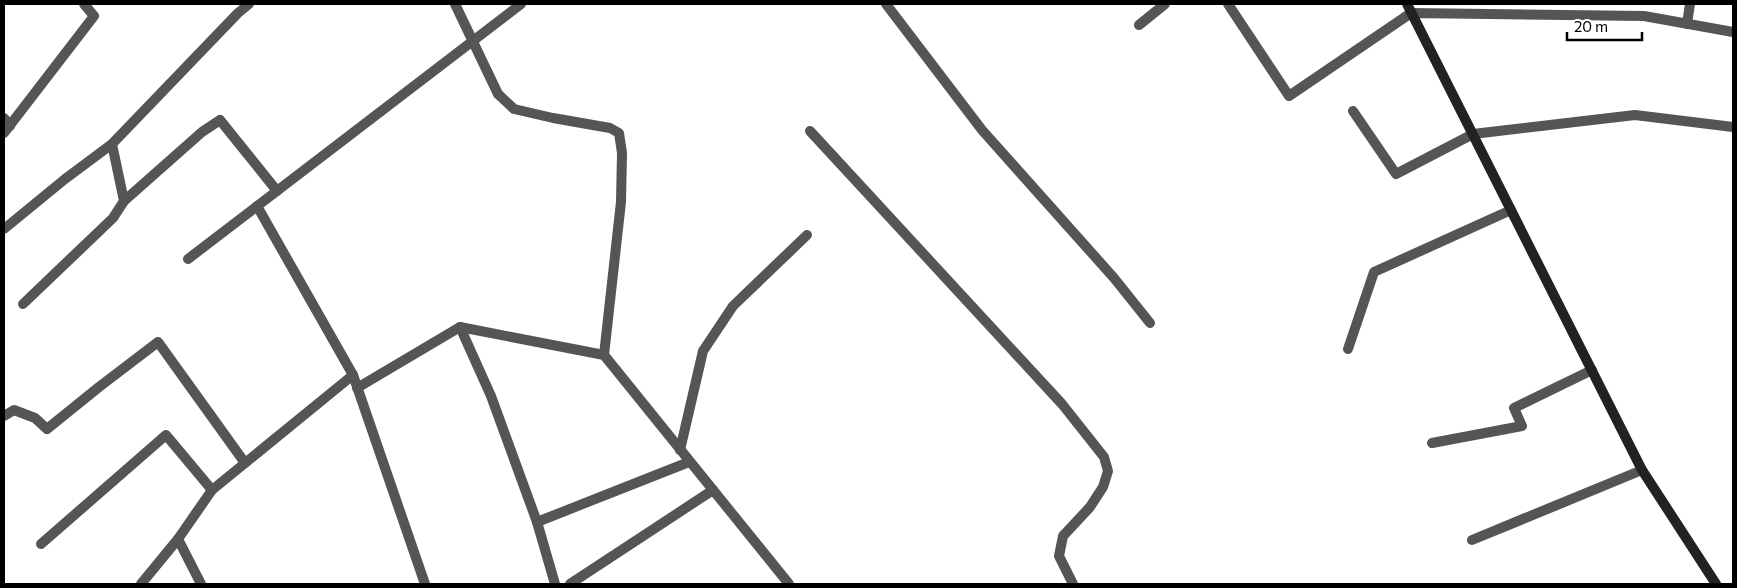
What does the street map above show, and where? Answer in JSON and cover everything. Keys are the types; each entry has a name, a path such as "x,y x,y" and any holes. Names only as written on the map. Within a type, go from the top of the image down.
{"street":[{"path":"6,126 94,16 84,4"},
{"path":"4,229 65,178 112,144 238,13 249,4"},
{"path":"455,4 498,94 514,109 610,128 619,133 622,153 621,202 604,355"},
{"path":"188,259 521,4"},
{"path":"886,4 982,130 1114,278 1150,323"},
{"path":"1139,25 1165,4"},
{"path":"1228,4 1289,96 1409,8 1644,16 1733,32"},
{"path":"1687,24 1690,4"},
{"path":"1409,8 1642,470 1716,584"},
{"path":"1353,111 1396,174 1472,134 1635,115 1733,127"},
{"path":"23,304 113,218 124,200 202,132 220,120 278,191"},
{"path":"810,131 1062,404 1104,457 1108,470 1103,487 1090,507 1064,536 1060,556 1073,584"},
{"path":"112,144 124,200"},
{"path":"257,206 353,375 425,584"},
{"path":"1348,349 1374,272 1511,210"},
{"path":"680,450 703,351 733,306 807,235"},
{"path":"460,328 491,396 537,522 555,584"},
{"path":"358,388 460,328 604,355 789,584"},
{"path":"4,416 14,410 35,418 47,430 158,342 245,463"},
{"path":"1432,443 1522,426 1514,408 1592,370"},
{"path":"141,584 178,538 212,490 353,375"},
{"path":"41,544 166,435 212,490"},
{"path":"537,522 689,462"},
{"path":"1472,540 1642,470"},
{"path":"570,584 713,490"},
{"path":"178,538 201,584"}]}
